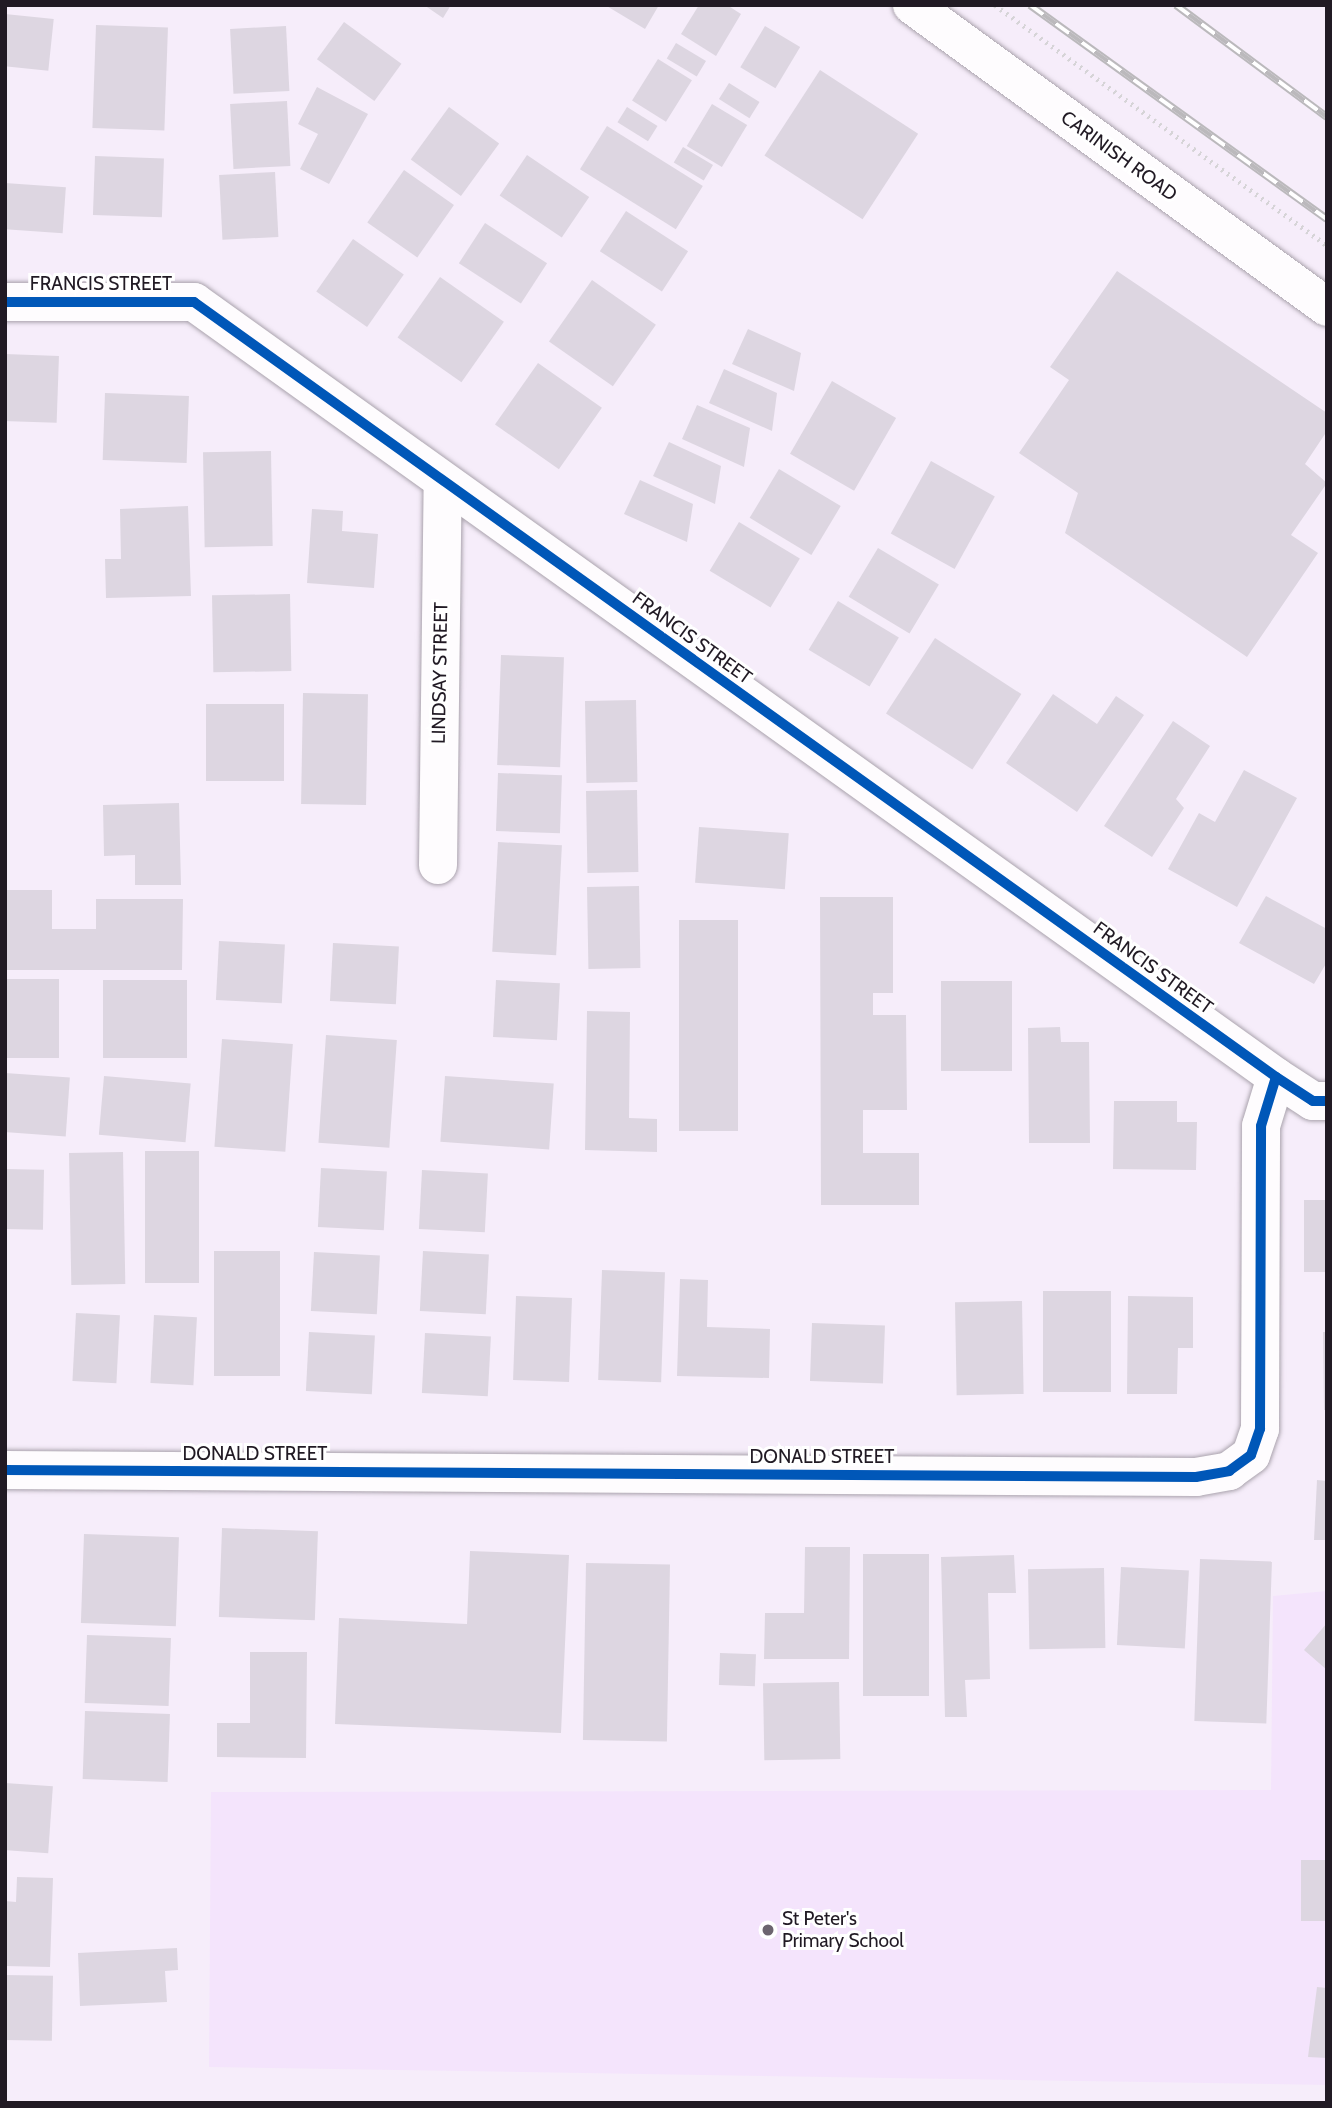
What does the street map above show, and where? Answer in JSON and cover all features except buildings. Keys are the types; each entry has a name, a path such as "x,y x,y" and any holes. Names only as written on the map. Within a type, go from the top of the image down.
{"street":[{"name":"CARINISH ROAD","path":"912,5 1327,307"},
{"name":"FRANCIS STREET","path":"5,302 194,302 1276,1077 1313,1101 1327,1101"},
{"name":"LINDSAY STREET","path":"438,864 443,482"},
{"name":"DONALD STREET","path":"5,1470 1196,1477 1229,1471 1251,1455 1260,1430 1261,1126 1276,1077"}],"path":[{"path":"995,5 1327,245"}],"shaded area":[{"name":"St Peter's Primary School","path":"1327,1591 1327,2085 209,2067 211,1792 1271,1790 1273,1596"}],"railway":[{"path":"1030,5 1327,219"},
{"path":"1176,5 1327,117"}],"cycle path":[{"path":"5,302 194,302 1276,1077 1313,1101 1327,1101"},
{"path":"5,1470 1196,1477 1229,1471 1251,1455 1260,1429 1261,1126 1276,1077"}],"place":[{"name":"St Peter's Primary School","path":"768,1930"}]}
